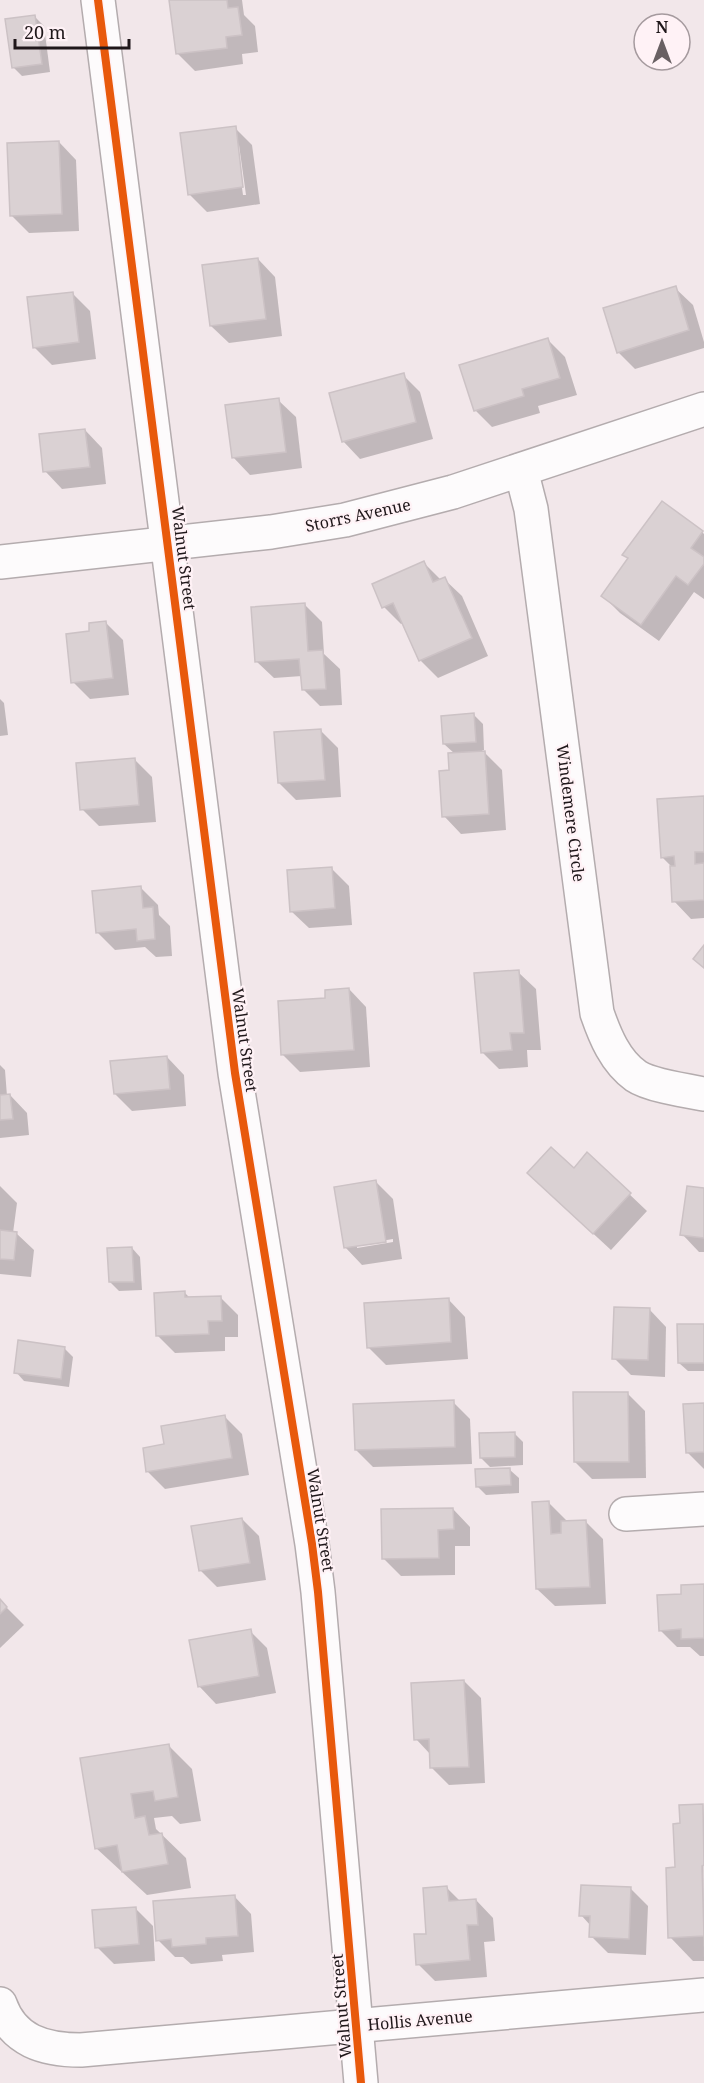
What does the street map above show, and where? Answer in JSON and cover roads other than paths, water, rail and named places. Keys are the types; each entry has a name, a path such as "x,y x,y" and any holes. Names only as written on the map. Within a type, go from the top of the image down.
{"street":[{"name":"Walnut Street","path":"98,0 235,1073 314,1563 361,2083"},
{"name":"Storrs Avenue","path":"0,562 272,532 345,520 419,502 704,409"},
{"name":"Windemere Circle","path":"521,470 531,509 597,1012 613,1051 636,1077 674,1089 704,1094"},
{"path":"626,1514 704,1509"},
{"name":"Hollis Avenue","path":"0,2004 7,2019 29,2040 45,2047 81,2050 704,1995"}]}
